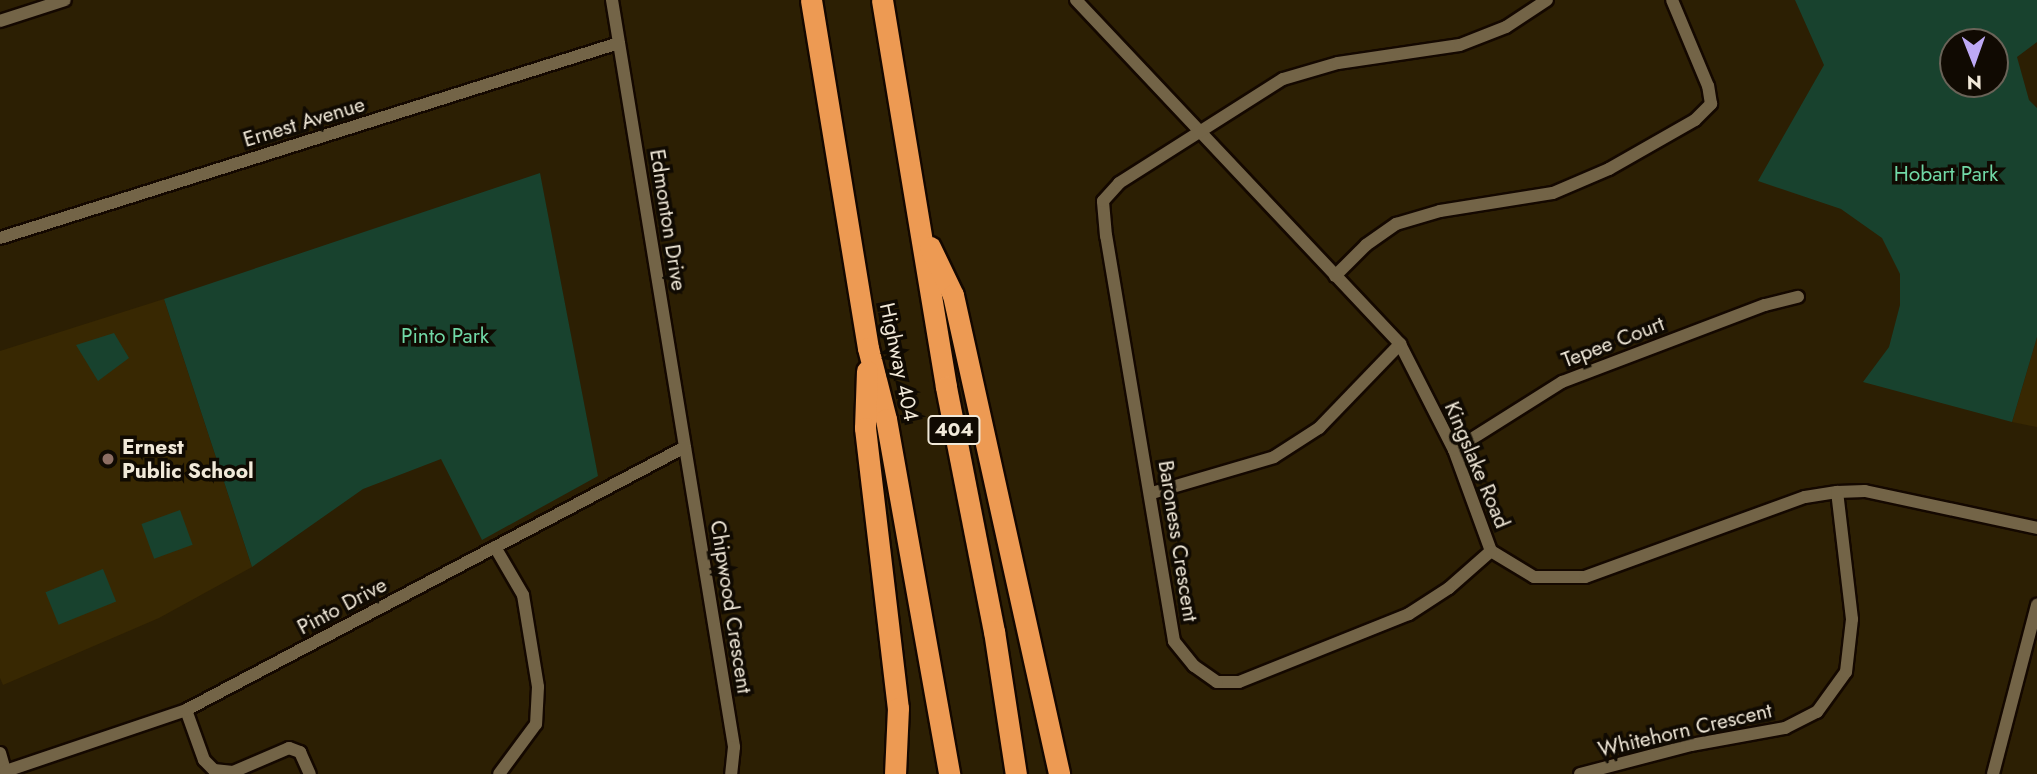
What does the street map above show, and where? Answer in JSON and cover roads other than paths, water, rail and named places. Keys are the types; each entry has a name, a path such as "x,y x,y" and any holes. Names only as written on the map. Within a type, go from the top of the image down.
{"highway":[{"name":"Highway 404","path":"811,0 869,348 886,419 949,774"},
{"name":"Highway 404","path":"882,0 946,387 994,631 1016,774"},
{"path":"921,228 953,295 1059,774"},
{"path":"869,348 865,428 895,673 898,708 895,774"}],"street":[{"path":"0,21 65,0"},
{"name":"Edmonton Drive","path":"612,0 685,446"},
{"path":"1199,131 1283,79 1338,62 1460,45 1506,27 1546,0"},
{"path":"1335,275 1366,245 1396,224 1440,212 1553,193 1609,169 1695,120 1711,104 1708,86 1672,0"},
{"name":"Kingslake Road","path":"1079,1 1400,344 1454,450 1491,551 1534,577 1585,578 1805,497 1837,492 1866,491 2037,528"},
{"name":"Ernest Avenue","path":"0,238 619,43"},
{"name":"Baroness Crescent","path":"1199,131 1119,183 1103,201 1106,236 1152,493 1174,641 1194,666 1217,682 1239,682 1409,614 1449,588 1491,551"},
{"name":"Tepee Court","path":"1454,450 1562,382 1765,305 1798,297"},
{"path":"1152,493 1274,457 1319,428 1400,344"},
{"name":"Pinto Drive","path":"6,773 186,710 685,446"},
{"name":"Chipwood Crescent","path":"685,446 734,747 730,774"},
{"name":"Whitehorn Crescent","path":"1580,774 1691,745 1785,728 1817,712 1846,671 1852,619 1837,492"},
{"path":"495,547 523,595 538,687 536,724 499,774"},
{"path":"1993,774 2037,605"},
{"path":"186,710 202,770 233,772 289,748 300,752 310,774"},
{"path":"0,753 6,773"}],"place":[{"name":"Ernest Public School","path":"108,459"}],"park label":[{"name":"Hobart Park","path":"1946,174"},
{"name":"Pinto Park","path":"445,336"}]}
